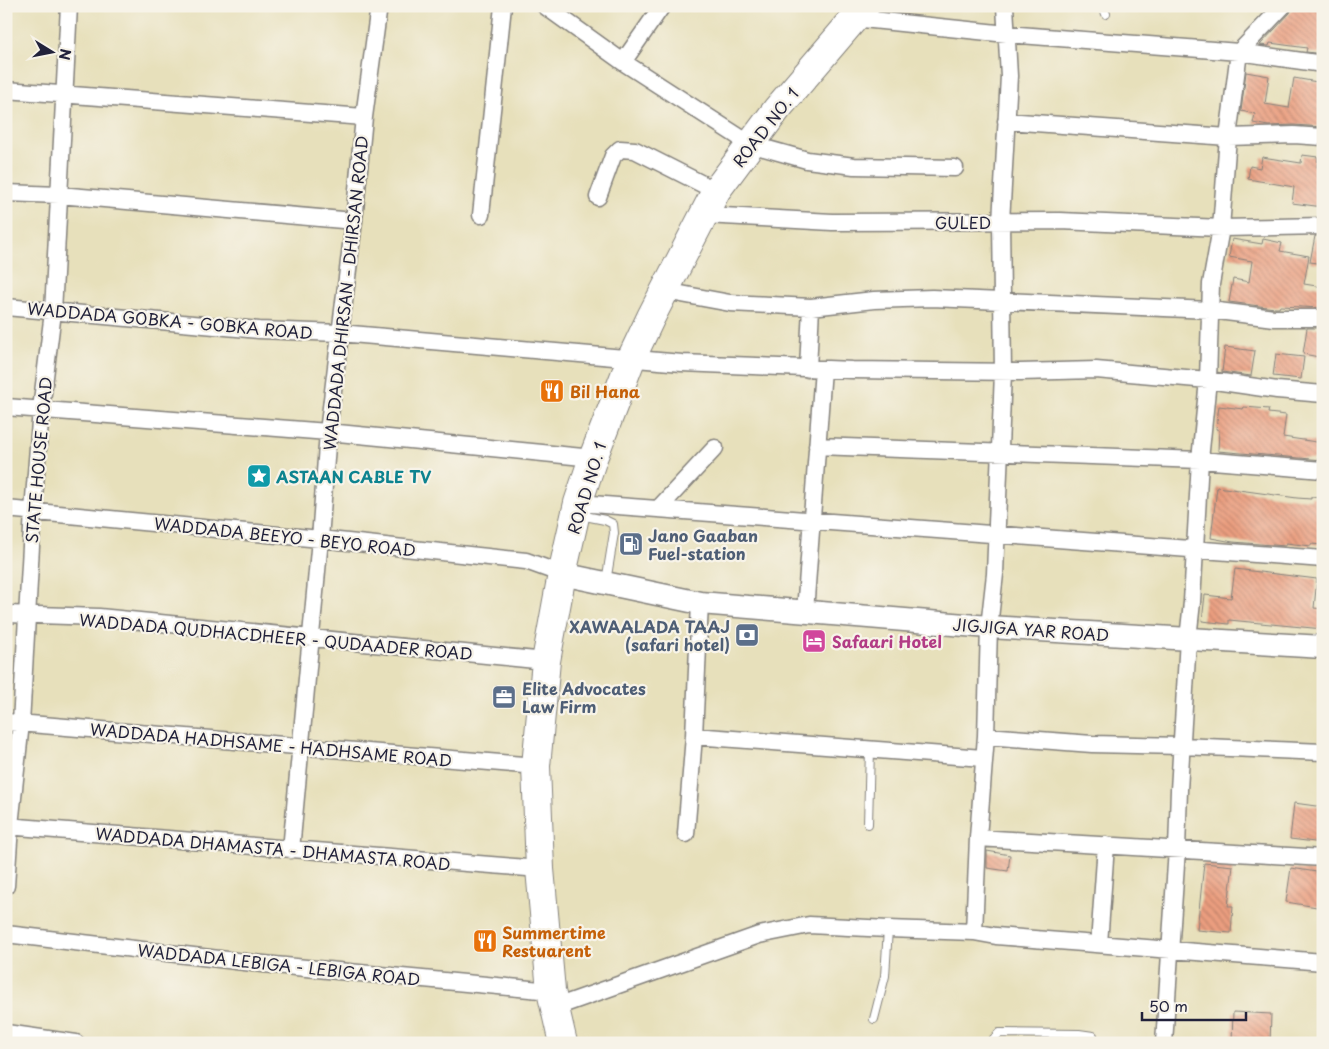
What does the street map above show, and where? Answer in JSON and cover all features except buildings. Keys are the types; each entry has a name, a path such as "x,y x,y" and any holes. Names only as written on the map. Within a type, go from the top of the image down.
{"highway":[{"name":"ROAD NO. 1","path":"563,1043 554,999 540,870 536,766 546,661 562,574 577,508 593,458 632,357 710,203 750,144 777,109 859,12"}],"street":[{"name":"STATE HOUSE ROAD","path":"6,886 14,723 27,615 33,512 53,312 66,94 69,6"},
{"name":"WADDADA DHIRSAN - DHIRSAN ROAD","path":"291,850 328,432 354,221 364,117 379,6"},
{"path":"481,215 503,6"},
{"path":"545,6 623,62 750,144 807,160 854,166 955,168"},
{"path":"623,62 662,6"},
{"path":"974,932 978,838 986,736 989,627 996,536 998,452 1003,372 1001,222 1008,76 1005,6"},
{"path":"1164,1043 1188,639 1192,602 1200,460 1208,380 1211,284 1221,228 1228,136 1239,52 1284,6"},
{"path":"859,12 1007,34 1239,52 1323,64"},
{"path":"6,90 364,117"},
{"path":"1006,121 1228,136 1294,135 1323,137"},
{"path":"598,197 613,156 620,150 635,150 710,203"},
{"path":"6,192 354,221"},
{"name":"GULED","path":"710,203 832,222 1060,221 1221,228 1323,226"},
{"path":"665,291 730,303 811,306 874,300 932,298 1210,310 1274,318 1323,318"},
{"path":"805,612 818,446 811,306"},
{"name":"WADDADA GOBKA - GOBKA ROAD","path":"6,307 259,330 340,333 682,362 815,369 1003,372 1096,370 1208,380 1277,390 1323,394"},
{"path":"6,407 328,432 593,458"},
{"path":"818,446 1200,460 1323,470"},
{"path":"658,509 715,448"},
{"path":"577,508 658,509 996,536 1323,559"},
{"name":"WADDADA BEEYO - BEYO ROAD","path":"6,509 526,561 562,574"},
{"name":"JIGJIGA YAR ROAD","path":"562,574 700,603 989,627 1323,647"},
{"path":"686,834 694,736 700,603"},
{"name":"WADDADA QUDHACDHEER - QUDAADER ROAD","path":"6,614 99,617 546,661"},
{"name":"WADDADA HADHSAME - HADHSAME ROAD","path":"14,723 536,766"},
{"path":"694,736 983,758"},
{"path":"986,736 1092,744 1323,752"},
{"name":"WADDADA DHAMASTA - DHAMASTA ROAD","path":"8,826 540,870"},
{"path":"978,838 1323,858"},
{"path":"1099,944 1106,845"},
{"path":"554,999 759,936 809,925 974,932 996,936 1323,962"},
{"name":"WADDADA LEBIGA - LEBIGA ROAD","path":"6,934 554,999"},
{"path":"6,1033 76,1043"}],"lane":[{"path":"577,508 613,524 614,533 606,583"},
{"path":"868,824 870,749"},
{"path":"874,1019 885,976 888,929"},
{"path":"990,1043 999,1033 1079,1034 1093,1036 1094,1043"}],"place":[{"name":"Bil Hana","path":"552,391"},
{"name":"ASTAAN CABLE TV","path":"259,476"},
{"name":"Jano Gaaban Fuel-station","path":"631,544"},
{"name":"XAWAALADA TAAJ (safari hotel)","path":"747,635"},
{"name":"Safaari Hotel","path":"814,641"},
{"name":"Elite Advocates Law Firm","path":"504,697"},
{"name":"Summertime Restuarent","path":"485,941"}]}
